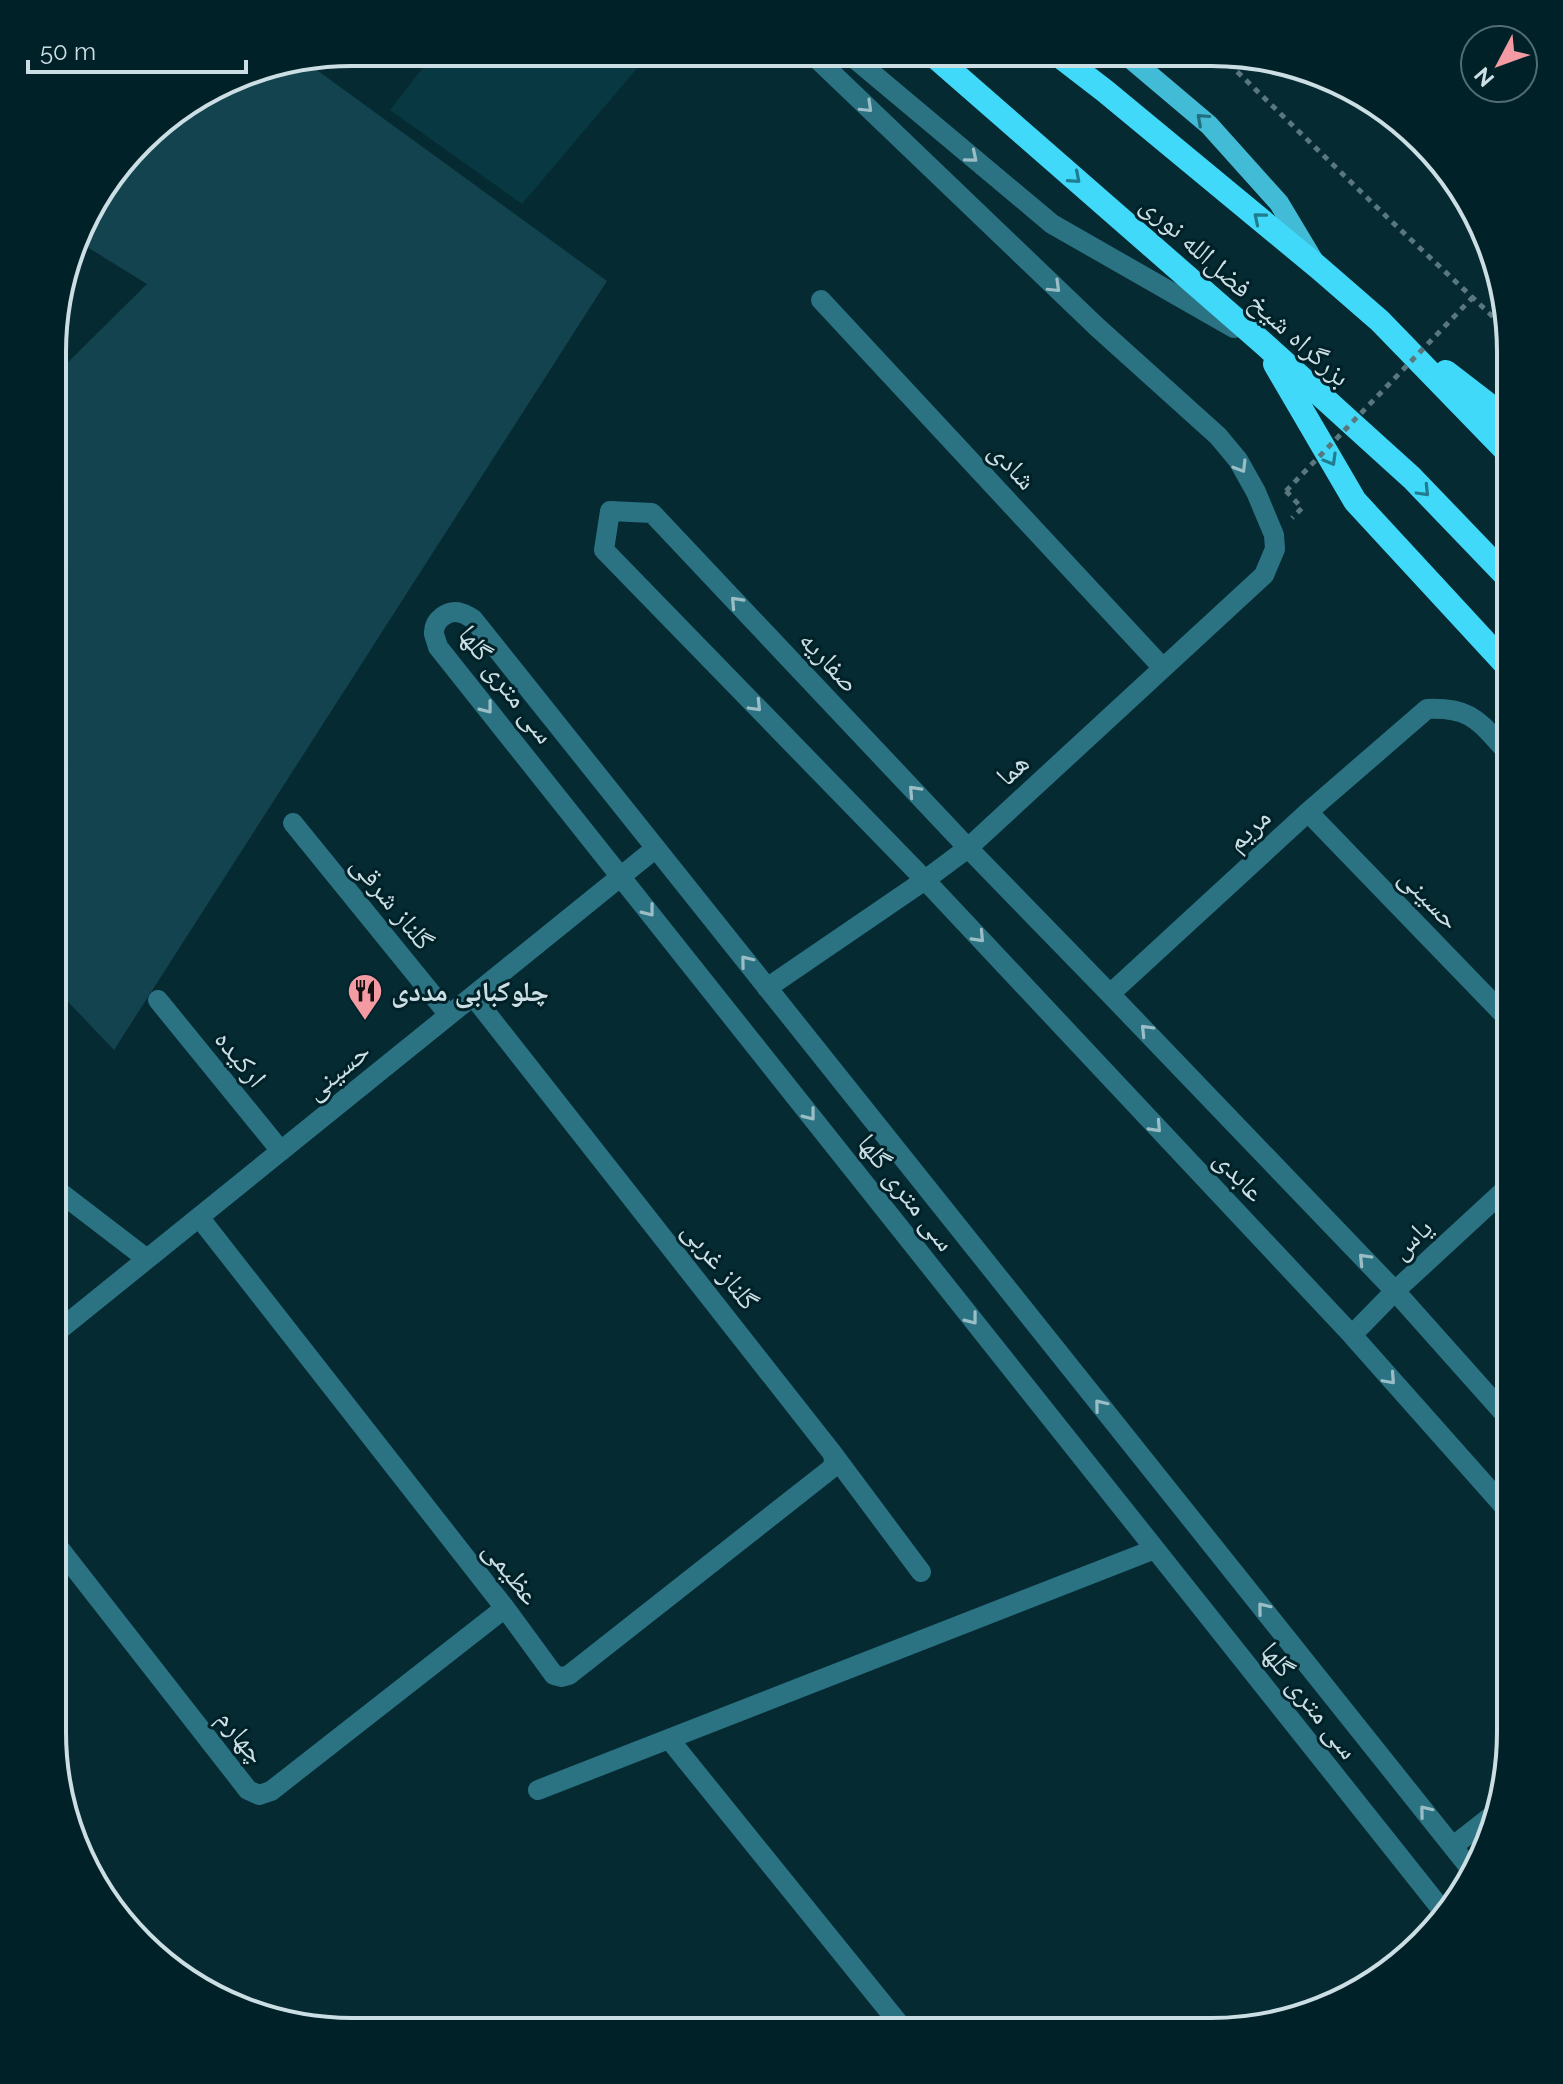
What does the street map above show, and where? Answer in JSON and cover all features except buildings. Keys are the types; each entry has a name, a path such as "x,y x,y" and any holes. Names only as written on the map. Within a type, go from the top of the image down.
{"highway":[{"name":"بزرگراه شیخ فضل‌الله نوری","path":"946,66 1264,344 1412,478 1497,566"},
{"name":"بزرگراه شیخ فضل‌الله نوری","path":"1072,66 1380,321 1497,442"},
{"path":"1380,321 1497,411"},
{"path":"1264,344 1355,501 1497,655"}],"main road":[{"path":"1139,66 1209,125 1279,203 1319,268"}],"street":[{"name":"هما","path":"767,988 968,848 1264,575 1275,549 1274,535 1256,492 1238,460 1218,436 1097,327 825,66"},
{"path":"864,66 1052,224 1264,344"},
{"name":"شادی","path":"821,300 1163,668"},
{"name":"صفاریه","path":"925,880 604,550 610,511 652,513 968,848"},
{"name":"سی متری گلها","path":"1438,1905 438,647 434,634 437,622 443,616 461,612 473,619 1465,1862"},
{"name":"مریم","path":"1110,994 1308,812 1427,709 1449,708 1471,715 1497,742"},
{"name":"حسینی","path":"1308,812 1497,1008"},
{"name":"گلناز شرقی","path":"293,823 449,1015"},
{"name":"حسینی","path":"66,1324 656,848"},
{"name":"عابدی","path":"968,848 1395,1291 1497,1405"},
{"name":"عابدی","path":"925,880 1352,1335 1497,1498"},
{"name":"گلناز غربی","path":"473,996 833,1454 921,1572"},
{"name":"ارکیده","path":"158,1000 281,1151"},
{"path":"66,1197 147,1259"},
{"name":"یاس","path":"1352,1335 1497,1197"},
{"name":"عظیمی","path":"199,1217 554,1675 569,1675 832,1468 833,1454"},
{"path":"538,1790 1155,1549"},
{"name":"چهارم","path":"66,1557 248,1790 259,1795 271,1791 505,1608"},
{"path":"669,1739 894,2018"},
{"path":"1453,1846 1482,1823"}],"path":[{"path":"1233,67 1495,319"},
{"path":"1286,491 1473,297"}],"shaded area":[{"path":"423,67 638,67 522,204 390,110"},
{"path":"314,68 607,281 114,1050 66,1000 66,364 147,284 87,247 104,209 125,178 163,137 209,104 260,81"}],"place":[{"name":"چلوکبابی مددی","path":"365,1022"}]}
